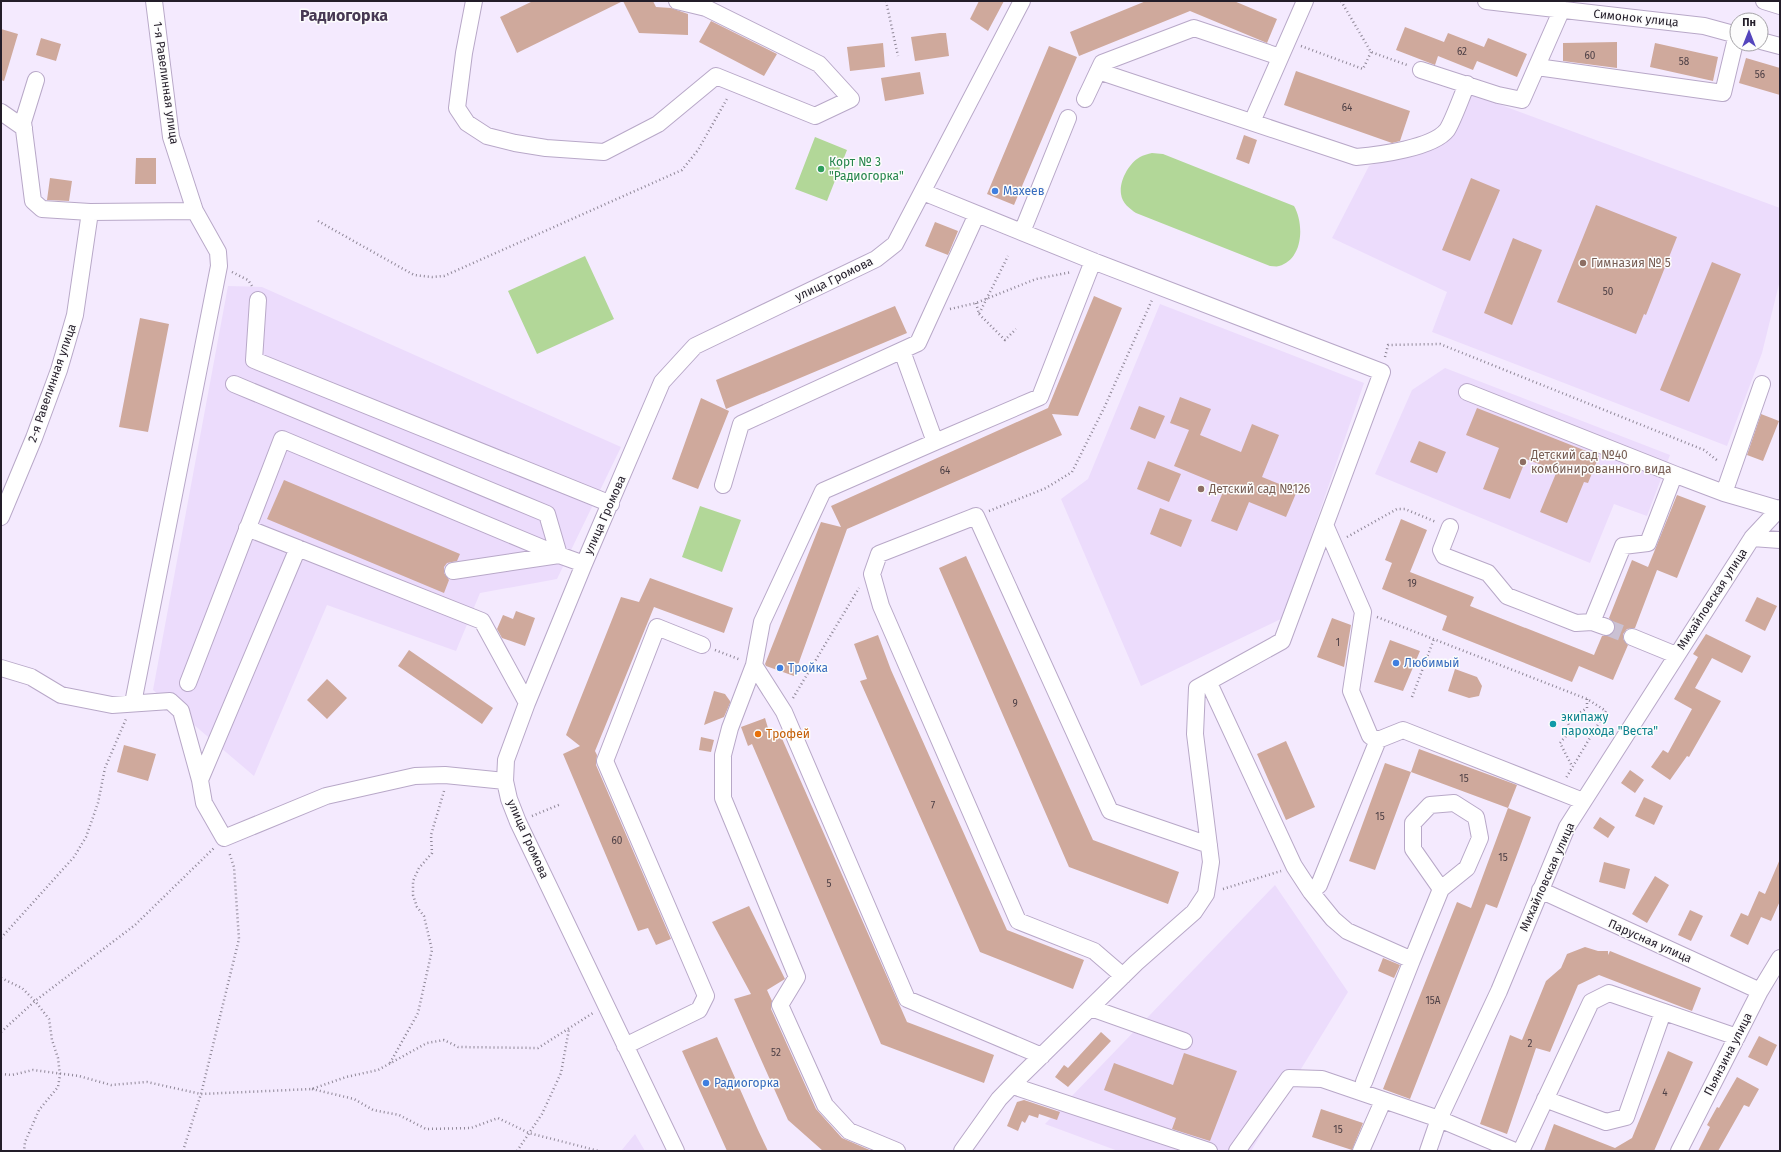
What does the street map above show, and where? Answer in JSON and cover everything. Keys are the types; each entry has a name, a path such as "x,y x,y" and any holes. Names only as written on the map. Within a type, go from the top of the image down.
{"street":[{"name":"1-я Равелинная улица","path":"154,1 171,137 195,211 218,252 219,266"},
{"path":"474,1 464,53 457,108 467,123 487,136 515,143 546,148 604,152 658,124 716,76 814,116 851,99 819,64 706,8 677,1"},
{"name":"улица Громова","path":"676,1151 518,822 509,799 505,781 506,760 527,703 584,564 662,382 695,346 876,259 895,244 1022,1"},
{"path":"1252,122 1305,1"},
{"name":"Симонок улица","path":"1486,1 1562,10 1599,7 1704,26 1729,33"},
{"path":"1764,1 1780,6"},
{"path":"1421,70 1522,100 1562,10"},
{"path":"1085,99 1102,63 1194,28 1280,57"},
{"path":"1769,43 1780,46"},
{"path":"1537,67 1724,94 1733,52"},
{"path":"1098,71 1356,157 1378,155 1407,149 1433,139 1446,130 1467,84"},
{"path":"36,80 23,122 33,201 42,209 90,212 195,211"},
{"path":"1,112 24,128"},
{"path":"1022,232 1068,118"},
{"path":"923,192 1022,232 1092,265 1158,285 1382,372 1326,527 1282,641 1197,688 1195,734 1211,862 1206,894 1194,912 1123,976 999,1099 962,1151"},
{"name":"2-я Равелинная улица","path":"1,517 34,438 59,370 73,322 90,212"},
{"path":"723,486 741,424 918,343 977,214"},
{"path":"897,1151 848,1130 825,1105 780,1005 797,977 723,798 723,755 730,728 754,665 762,622 823,491 1040,397 1092,265"},
{"path":"133,703 219,266"},
{"path":"258,300 254,360 611,504"},
{"path":"902,351 935,442"},
{"path":"234,384 547,514 559,555"},
{"path":"1724,493 1762,384"},
{"path":"1467,392 1724,493 1780,508"},
{"path":"188,683 282,439 559,555 584,564"},
{"path":"1450,527 1442,550 1444,556 1488,573 1507,596 1576,623 1599,624 1622,546 1648,543 1673,478 1680,476"},
{"name":"Михайловская улица","path":"1428,1151 1439,1120 1499,991 1567,828 1752,538 1780,508"},
{"path":"1123,976 1094,951 1018,921 881,606 872,574 879,554 976,516 1110,811 1210,845"},
{"path":"1326,527 1363,612 1351,691 1370,736 1378,740"},
{"path":"247,528 482,620 527,703"},
{"path":"1752,538 1780,540"},
{"path":"200,780 298,548"},
{"path":"453,571 559,555"},
{"path":"625,1046 699,1010 706,996 604,761 657,627 702,645"},
{"path":"1632,637 1676,655"},
{"path":"754,665 784,712 907,999 1042,1056"},
{"path":"1,668 31,677 61,695 112,704 170,701 181,711 200,780 204,803 224,838 326,796 415,776 445,775 505,781"},
{"path":"1208,683 1294,866 1311,892 1333,919 1347,931 1412,960"},
{"path":"1311,892 1320,885 1378,740 1403,730 1583,801"},
{"path":"1364,1082 1412,960 1442,889 1467,868 1480,838 1476,817 1454,803 1430,805 1413,823 1413,849 1442,889"},
{"name":"Парусная улица","path":"1540,890 1760,991"},
{"name":"Пьянзина улица","path":"1679,1151 1760,991 1780,958"},
{"path":"1521,1151 1591,1002 1609,993 1737,1037"},
{"path":"1091,1008 1184,1041"},
{"path":"1545,1099 1606,1122 1626,1117 1663,1012"},
{"path":"1236,1151 1289,1078 1322,1079 1439,1120 1508,1150"},
{"path":"1013,1086 1209,1151"},
{"path":"1361,1151 1383,1101"}],"path":[{"path":"886,1 898,56"},
{"path":"1341,1 1371,52 1421,70"},
{"path":"1287,40 1363,69 1371,52"},
{"path":"318,221 414,275 432,278 444,276 682,170 698,150 736,84"},
{"path":"979,314 1008,256"},
{"path":"945,311 976,303 1036,279 1092,265"},
{"path":"219,266 248,280 258,300"},
{"path":"976,516 1046,488 1072,472 1105,406 1158,285"},
{"path":"976,303 979,314 1005,340 1016,329"},
{"path":"1388,345 1440,344 1704,450"},
{"path":"1334,544 1396,509 1405,509 1450,527"},
{"path":"784,712 862,583 872,574"},
{"path":"1363,612 1587,699 1606,711 1558,791"},
{"path":"1412,697 1434,639"},
{"path":"720,652 754,665"},
{"path":"1571,730 1567,721 1587,708 1587,699"},
{"path":"1,938 74,858 86,837 98,803 105,768 133,703"},
{"path":"1571,730 1592,734"},
{"path":"1571,730 1560,744 1572,766"},
{"path":"390,1064 418,1013 432,950 424,916 417,907 413,895 413,881 419,868 432,853 431,835 444,788"},
{"path":"530,817 561,804"},
{"path":"1,1032 36,1001 135,925 224,838 234,867 239,939 201,1094 183,1151"},
{"path":"1206,894 1294,866"},
{"path":"1,978 22,988 36,1001 49,1019 52,1040 58,1058 60,1075 58,1087 39,1110 25,1142 24,1151"},
{"path":"312,1089 346,1077 378,1070 427,1043 444,1040 458,1047 538,1048 588,1016"},
{"path":"517,1151 542,1114 561,1073 570,1028"},
{"path":"1,1074 12,1076 33,1070 60,1075 79,1076 111,1086 147,1082 201,1094 312,1089 354,1099 372,1110 399,1115 426,1130 471,1128 498,1118 529,1133 599,1151"}],"shaded area":[{"name":"Гимназия № 5","path":"1466,92 1780,208 1780,280 1762,353 1727,446 1432,332 1447,292 1332,238 1369,166 1446,137"},
{"path":"228,286 262,287 621,447 557,579 480,593 456,651 327,605 254,776 153,690"},
{"name":"Детский сад №126","path":"1160,304 1364,383 1283,618 1141,686 1061,499 1088,479"},
{"name":"Детский сад №40 комбинированного вида","path":"1445,368 1670,455 1647,516 1614,504 1590,563 1375,474 1412,390"},
{"path":"1275,885 1348,992 1251,1151 1118,1151 1045,1124"},
{"path":"635,1134 645,1151 621,1151"}],"green space":[{"name":"Корт № 3 \"Радиогорка\"","path":"815,137 847,150 827,201 795,189"},
{"path":"1152,153 1163,154 1294,206 1299,222 1300,240 1293,256 1287,262 1279,266 1270,266 1136,213 1123,200 1121,189 1123,178 1132,163 1143,156"},
{"path":"585,256 614,319 537,354 508,291"},
{"path":"700,506 741,520 722,572 682,557"}],"building":[{"path":"533,1 623,1 517,53 500,17"},
{"path":"623,1 653,1 656,7 671,8 688,14 688,35 639,33"},
{"path":"979,1 1004,1 988,31 970,19"},
{"path":"1146,1 1234,1 1277,19 1267,43 1190,11 1079,56 1070,32"},
{"path":"711,21 777,54 764,76 699,42"},
{"path":"1405,27 1444,42 1448,33 1484,47 1488,38 1527,54 1517,77 1477,61 1473,70 1438,56 1435,65 1396,50"},
{"path":"1,29 18,34 4,81 1,80"},
{"path":"946,33 949,56 915,61 911,37"},
{"path":"41,38 61,44 56,61 36,55"},
{"path":"1617,42 1617,68 1563,61 1563,43"},
{"path":"883,43 885,67 850,71 847,47"},
{"path":"1655,43 1718,57 1713,81 1650,67"},
{"path":"1049,46 1077,57 1014,205 987,194"},
{"path":"1746,58 1780,68 1780,95 1739,83"},
{"path":"1296,71 1410,111 1400,141 1392,143 1284,105"},
{"path":"920,72 924,94 885,101 881,78"},
{"path":"1244,135 1257,140 1249,164 1236,159"},
{"path":"136,158 156,158 156,184 135,184"},
{"path":"50,178 72,181 69,201 47,200"},
{"path":"1471,178 1500,190 1470,261 1442,250"},
{"path":"1596,205 1677,237 1646,315 1644,314 1636,334 1557,302"},
{"path":"935,222 958,231 948,255 925,246"},
{"path":"1513,238 1542,250 1512,325 1484,313"},
{"path":"1712,262 1741,274 1689,402 1660,390"},
{"path":"1094,296 1122,308 1078,416 1052,414 1062,435 847,529 794,676 766,666 765,664 821,522 841,527 831,506 1048,408"},
{"path":"895,306 907,333 726,409 716,380"},
{"path":"140,318 169,324 148,432 119,427"},
{"path":"1180,397 1211,409 1200,435 1241,452 1252,424 1279,435 1262,477 1297,491 1286,517 1249,502 1237,531 1211,521 1225,487 1174,466 1189,430 1170,423"},
{"path":"701,398 729,411 698,489 672,479"},
{"path":"1139,406 1165,416 1155,439 1130,429"},
{"path":"1477,408 1599,456 1588,483 1584,482 1567,523 1540,512 1557,471 1526,459 1510,499 1483,489 1499,448 1466,435"},
{"path":"1761,414 1779,421 1763,461 1747,455"},
{"path":"1419,441 1446,452 1437,473 1410,462"},
{"path":"1148,461 1181,474 1169,502 1137,489"},
{"path":"284,480 460,554 457,561 447,563 444,567 444,573 449,580 444,593 267,519"},
{"path":"1677,495 1706,506 1677,578 1657,570 1635,628 1627,629 1623,634 1623,639 1628,645 1613,680 1579,666 1572,682 1442,630 1447,616 1382,589 1392,563 1385,560 1401,519 1427,530 1410,572 1474,597 1470,606 1594,655 1602,636 1608,636 1615,631 1615,625 1609,618 1632,560 1648,567"},
{"path":"1160,508 1192,520 1181,547 1150,534"},
{"path":"966,556 1093,840 1179,872 1168,904 1069,867 939,568"},
{"path":"650,578 733,608 724,633 654,607 595,751 597,755 596,765 671,939 656,945 648,928 638,931 563,754 580,746 566,735 621,597 639,602"},
{"path":"1757,597 1777,606 1765,631 1745,621"},
{"path":"516,611 535,618 525,646 502,638 497,629 503,615 513,619"},
{"path":"1332,618 1351,625 1344,667 1317,657"},
{"path":"1706,634 1751,656 1742,673 1712,658 1695,688 1721,701 1689,757 1687,756 1670,780 1651,767 1663,750 1668,753 1692,709 1674,699 1698,657 1693,654"},
{"path":"878,635 891,670 1007,930 1084,960 1073,989 980,952 860,681 867,679 854,644"},
{"path":"1390,640 1420,651 1403,691 1374,682"},
{"path":"409,650 493,708 482,724 398,666"},
{"path":"1455,669 1477,677 1482,686 1479,696 1469,698 1448,691"},
{"path":"327,679 347,698 327,719 307,700"},
{"path":"714,691 725,694 730,703 724,717 704,725"},
{"path":"765,718 771,738 780,734 907,1022 994,1055 984,1083 881,1044 752,744 748,746 741,727"},
{"path":"701,737 714,740 711,752 699,750"},
{"path":"1286,741 1315,807 1286,820 1257,754"},
{"path":"124,745 156,754 148,781 117,772"},
{"path":"1419,749 1517,785 1508,808 1411,772"},
{"path":"1385,763 1411,772 1375,870 1349,861"},
{"path":"1630,770 1644,780 1635,793 1621,783"},
{"path":"1644,797 1663,806 1654,825 1635,816"},
{"path":"1508,808 1531,817 1497,908 1486,904 1410,1099 1383,1089 1457,902 1471,908"},
{"path":"1600,817 1615,827 1608,838 1593,828"},
{"path":"1780,859 1780,901 1771,921 1761,917 1748,945 1730,936 1741,913 1748,916 1759,891 1765,894"},
{"path":"1604,862 1630,869 1625,889 1599,882"},
{"path":"1655,876 1669,885 1647,923 1632,914"},
{"path":"749,906 785,979 767,990 772,1001 771,1009 816,1109 842,1138 872,1151 823,1151 788,1120 734,999 751,994 712,922"},
{"path":"1690,910 1703,916 1691,941 1678,935"},
{"path":"1585,947 1598,951 1608,951 1608,955 1610,951 1701,988 1692,1011 1599,975 1578,985 1550,1052 1536,1048 1507,1134 1480,1124 1510,1035 1522,1040 1546,981 1561,968 1567,954"},
{"path":"1383,958 1400,965 1394,978 1378,971"},
{"path":"1101,1032 1111,1041 1068,1087 1055,1077 1064,1065 1068,1068"},
{"path":"1759,1036 1777,1045 1767,1066 1748,1057"},
{"path":"717,1037 768,1151 727,1151 682,1051"},
{"path":"1668,1051 1693,1062 1654,1151 1544,1151 1554,1124 1615,1148 1632,1138"},
{"path":"1184,1053 1237,1071 1210,1141 1172,1129 1176,1118 1104,1090 1114,1063 1173,1085"},
{"path":"1737,1077 1759,1089 1749,1107 1744,1105 1718,1151 1698,1151 1710,1127 1707,1125"},
{"path":"1024,1100 1060,1112 1057,1120 1039,1114 1038,1118 1029,1115 1025,1123 1022,1121 1018,1131 1007,1126 1017,1102"},
{"path":"1321,1109 1363,1123 1352,1150 1312,1137"}],"tunnel":[{"path":"1606,627 1632,637"}],"place":[{"name":"Корт № 3 \"Радиогорка\"","path":"821,169"},
{"name":"Махеев","path":"995,191"},
{"name":"Гимназия № 5","path":"1583,263"},
{"name":"Детский сад №40 комбинированного вида","path":"1523,462"},
{"name":"Детский сад №126","path":"1201,489"},
{"name":"Любимый","path":"1396,663"},
{"name":"Тройка","path":"780,668"},
{"name":"экипажу парохода \"Веста\"","path":"1553,724"},
{"name":"Трофей","path":"758,734"},
{"name":"Радиогорка","path":"706,1083"}],"district":[{"name":"Радиогорка","path":"344,15"}]}
